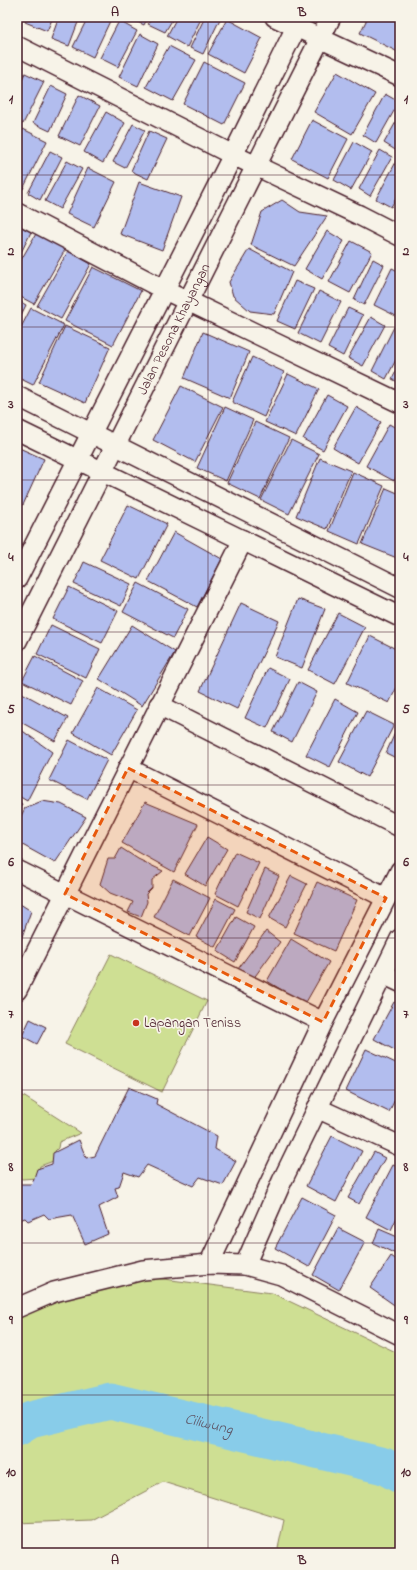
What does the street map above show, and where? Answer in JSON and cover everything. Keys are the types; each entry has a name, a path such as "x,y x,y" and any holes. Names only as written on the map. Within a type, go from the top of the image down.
{"street":[{"path":"275,17 298,22 321,40 400,76"},
{"name":"Jalan Pesona Khayangan","path":"17,641 188,300 321,40 331,17"},
{"name":"Jalan Pesona Khayangan","path":"17,579 163,289 233,155 298,22"},
{"path":"17,46 256,167 359,215 400,236"},
{"path":"17,213 163,289 400,403"},
{"path":"17,396 400,588"},
{"path":"17,430 400,617"},
{"path":"17,990 243,540"},
{"path":"159,705 400,827"},
{"path":"128,768 386,898"},
{"path":"17,870 323,1022"},
{"path":"209,1264 323,1022 400,871"},
{"path":"245,1266 317,1108 400,939"},
{"path":"383,974 400,982"},
{"path":"317,1108 400,1146"},
{"path":"17,1308 54,1292 143,1270 209,1264 245,1266 281,1275 400,1334"}],"highlighted area":[{"path":"128,768 386,898 323,1022 65,894"}],"green space":[{"name":"Lapangan Teniss","path":"111,954 207,1001 162,1092 65,1044"},
{"path":"17,1092 81,1133 59,1142 58,1148 55,1151 56,1160 40,1166 37,1178 22,1179 17,1176"},
{"path":"140,1276 272,1293 400,1354 400,1553 277,1553 284,1520 163,1482 91,1520 17,1523 17,1309"}],"building":[{"path":"28,17 53,17 47,31 25,22"},
{"path":"59,17 80,17 69,46 51,39"},
{"path":"88,17 102,17 110,21 93,57 73,47"},
{"path":"127,17 148,17 144,25"},
{"path":"152,17 174,17 165,32 148,24"},
{"path":"177,17 202,17 187,47 167,36"},
{"path":"205,17 221,17 203,54 190,48"},
{"path":"368,17 400,17 400,53 360,33"},
{"path":"227,19 262,38 244,73 208,54"},
{"path":"119,21 137,31 118,67 100,58"},
{"path":"140,34 158,44 138,86 119,77"},
{"path":"169,46 196,60 173,101 146,87"},
{"path":"204,62 245,83 224,125 183,104"},
{"path":"337,72 375,94 352,134 314,112"},
{"path":"25,73 44,82 23,124 17,121 17,90"},
{"path":"51,86 67,94 50,131 33,123"},
{"path":"385,94 399,102 376,143 363,135"},
{"path":"79,95 100,106 80,146 59,136"},
{"path":"106,112 125,123 103,163 84,152"},
{"path":"400,115 400,146 397,151 384,143"},
{"path":"312,120 348,139 328,178 292,159"},
{"path":"133,124 145,130 125,168 113,162"},
{"path":"23,129 47,141 23,189 17,186 17,140"},
{"path":"149,131 167,139 148,179 131,171"},
{"path":"354,142 372,152 351,190 334,180"},
{"path":"380,150 392,157 370,196 359,189"},
{"path":"50,151 62,157 40,200 28,193"},
{"path":"67,161 82,169 60,209 45,201"},
{"path":"396,162 400,164 400,191 391,207 376,199"},
{"path":"88,168 116,182 94,227 67,214"},
{"path":"139,182 181,197 162,250 120,234"},
{"path":"282,200 300,212 327,216 294,266 251,245 262,212"},
{"path":"17,225 31,232 17,261"},
{"path":"327,231 344,241 322,279 305,269"},
{"path":"37,232 66,248 34,304 17,295 17,267"},
{"path":"351,241 372,252 350,293 329,282"},
{"path":"249,249 292,272 274,314 250,311 233,296 229,282"},
{"path":"68,251 91,264 61,319 37,306"},
{"path":"373,259 384,265 364,305 354,300"},
{"path":"93,267 141,291 113,345 65,321"},
{"path":"392,268 400,272 400,318 374,305"},
{"path":"295,281 314,289 295,329 277,321"},
{"path":"319,291 341,302 320,344 298,333"},
{"path":"17,300 26,305 17,323"},
{"path":"31,308 64,325 33,385 17,377 17,335"},
{"path":"348,308 363,315 343,356 328,348"},
{"path":"371,317 385,325 363,366 348,358"},
{"path":"65,326 110,347 85,403 39,382"},
{"path":"394,327 400,330 400,352 386,379 372,371"},
{"path":"203,332 249,352 230,398 184,378"},
{"path":"252,357 284,372 264,417 232,402"},
{"path":"400,364 400,383 392,379"},
{"path":"288,374 319,389 296,436 265,422"},
{"path":"181,386 223,407 195,462 153,440"},
{"path":"327,395 347,406 323,450 303,439"},
{"path":"225,407 253,420 226,481 197,468"},
{"path":"356,407 381,422 358,463 333,448"},
{"path":"255,422 289,438 260,499 227,483"},
{"path":"389,424 400,430 400,470 394,481 366,466"},
{"path":"291,440 319,454 289,514 261,500"},
{"path":"17,447 44,459 23,505 17,502"},
{"path":"320,458 351,471 327,529 296,516"},
{"path":"353,472 384,486 359,544 329,531"},
{"path":"386,488 400,494 400,552 397,558 362,544"},
{"path":"128,505 167,524 139,579 100,560"},
{"path":"174,532 222,559 197,607 148,581"},
{"path":"84,562 131,584 121,606 74,584"},
{"path":"138,583 188,609 173,638 123,612"},
{"path":"69,587 118,611 102,643 53,619"},
{"path":"298,599 325,609 302,668 275,657"},
{"path":"241,603 279,621 237,709 200,691"},
{"path":"338,613 365,627 335,684 308,670"},
{"path":"51,625 100,649 86,678 37,654"},
{"path":"132,625 175,652 142,706 99,679"},
{"path":"370,636 400,651 400,681 389,703 347,683"},
{"path":"35,656 83,681 71,705 22,681"},
{"path":"268,668 290,679 267,728 245,718"},
{"path":"298,682 317,692 292,742 273,732"},
{"path":"98,688 137,710 111,755 73,733"},
{"path":"22,693 68,718 55,741 17,720 17,703"},
{"path":"335,699 358,712 330,767 306,755"},
{"path":"366,711 394,725 367,777 339,762"},
{"path":"400,722 400,760 386,753"},
{"path":"17,727 52,752 27,801 17,795"},
{"path":"69,740 107,760 87,799 49,780"},
{"path":"17,801 22,804 17,814"},
{"path":"42,801 61,804 86,817 55,863 17,842 17,824 25,808"},
{"path":"145,802 198,824 174,872 122,843"},
{"path":"207,837 227,849 205,886 185,874"},
{"path":"121,848 138,859 163,871 152,880 152,888 146,894 147,902 141,917 128,912 133,902 110,893 100,884 108,859 115,859"},
{"path":"235,852 259,863 238,906 215,894"},
{"path":"265,869 279,876 260,919 246,912"},
{"path":"291,876 307,884 285,927 269,918"},
{"path":"173,879 210,898 190,936 154,917"},
{"path":"317,882 357,900 334,951 294,933"},
{"path":"216,899 235,909 215,947 196,937"},
{"path":"17,902 31,911 18,948 19,963 17,966"},
{"path":"236,917 254,927 235,962 217,951"},
{"path":"266,931 280,942 253,979 238,969"},
{"path":"291,939 329,962 305,1004 267,981"},
{"path":"394,1002 400,1005 400,1053 374,1039"},
{"path":"30,1019 46,1027 37,1044 22,1036"},
{"path":"366,1049 400,1065 400,1089 389,1112 346,1091"},
{"path":"129,1087 157,1099 156,1104 217,1136 215,1149 236,1161 223,1185 200,1177 193,1186 147,1165 138,1177 124,1172 119,1187 115,1188 118,1197 99,1207 108,1234 85,1244 72,1215 49,1219 44,1214 28,1221 25,1218 17,1221 17,1184 32,1184 37,1169 52,1164 53,1153 79,1140 86,1158 95,1156"},
{"path":"332,1136 362,1151 336,1202 306,1186"},
{"path":"374,1152 385,1158 359,1204 348,1198"},
{"path":"393,1165 400,1168 400,1211 391,1230 366,1217"},
{"path":"302,1197 336,1215 309,1267 275,1248"},
{"path":"338,1228 365,1242 339,1290 313,1275"},
{"path":"379,1229 400,1238 400,1256 373,1243"},
{"path":"391,1256 400,1262 400,1309 370,1288"}],"waterway":[{"name":"Ciliwung","path":"17,1428 30,1420 110,1401 384,1466 400,1475"}],"place":[{"name":"Lapangan Teniss","path":"136,1023"}]}
